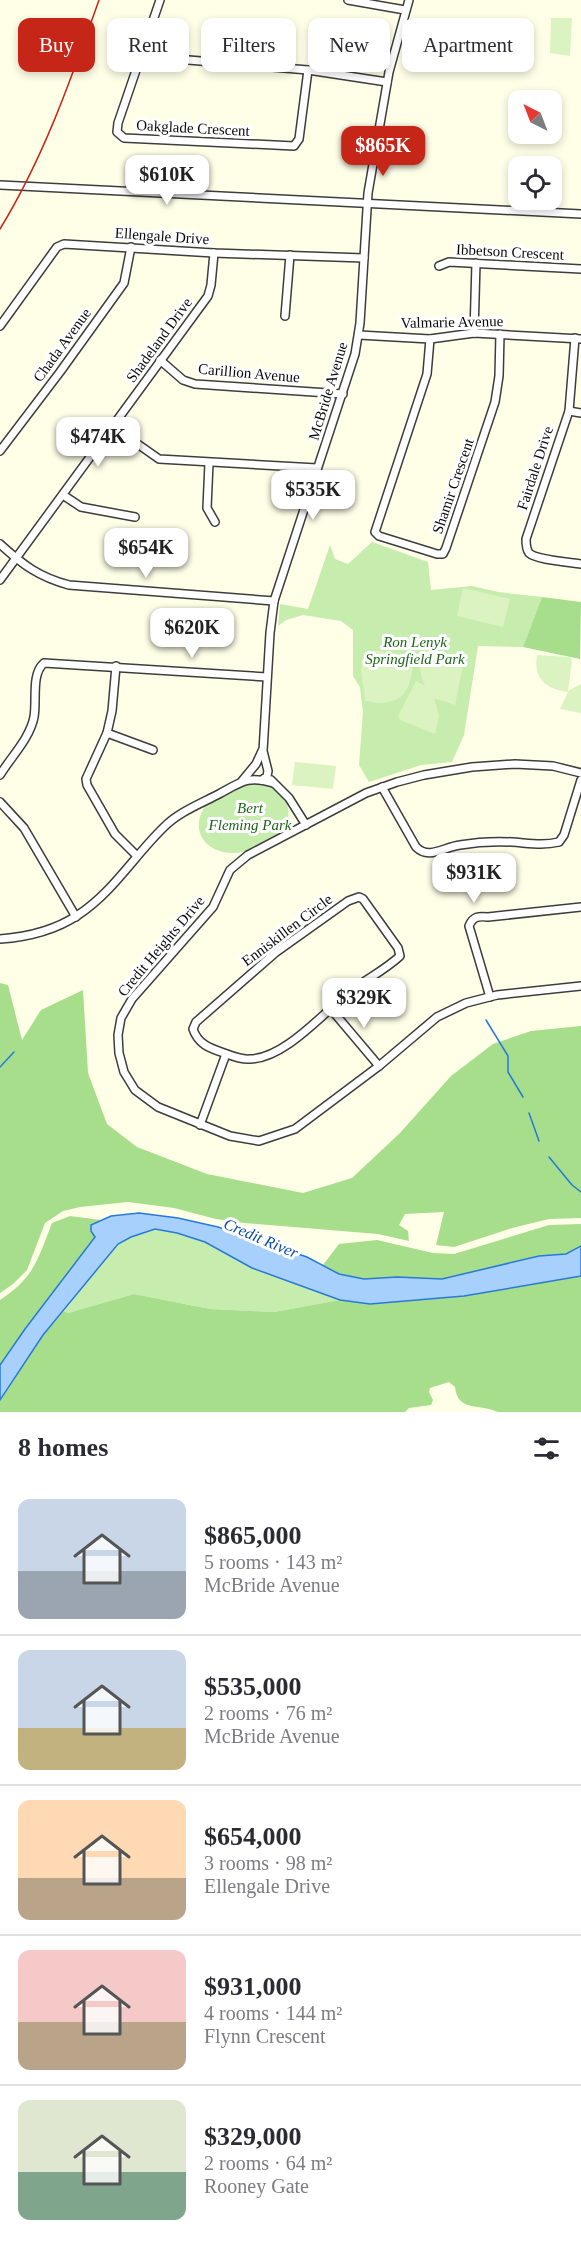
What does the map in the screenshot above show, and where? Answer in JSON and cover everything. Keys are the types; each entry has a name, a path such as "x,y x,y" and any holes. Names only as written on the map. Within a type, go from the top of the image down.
{"street":[{"name":"Oakglade Crescent","path":"154,18 160,0"},
{"path":"348,0 405,10"},
{"name":"McBride Avenue","path":"0,939 39,933 76,917 101,897 163,828 175,818 260,772 274,601 343,394 359,335 367,204 387,82 409,0"},
{"path":"189,60 308,70"},
{"name":"Oakglade Crescent","path":"136,72 118,123 117,132 124,138 294,146 299,139 308,70"},
{"path":"321,72 387,82"},
{"path":"0,185 581,214"},
{"name":"Ellengale Drive","path":"0,326 57,247 64,244 214,253 364,258"},
{"name":"Chada Avenue","path":"0,451 124,283 131,247"},
{"name":"Shadeland Drive","path":"0,580 208,296 214,253"},
{"path":"285,316 290,255"},
{"name":"Ibbetson Crescent","path":"439,266 449,262 581,269"},
{"path":"474,333 476,264"},
{"name":"Valmarie Avenue","path":"359,335 430,339 474,333 578,338"},
{"name":"Shamir Crescent","path":"430,339 427,374 375,532 379,536 443,554 495,402 501,334"},
{"name":"Fairdale Drive","path":"578,338 569,411 526,539 526,546 536,557 581,564"},
{"name":"Carillion Avenue","path":"160,360 183,380 195,384 343,394"},
{"path":"569,411 581,413"},
{"path":"112,426 154,458 317,468"},
{"path":"209,463 207,508 215,522"},
{"path":"63,495 81,507 135,518"},
{"path":"0,544 33,572 52,581 69,585 274,601"},
{"path":"0,775 25,737 34,718 38,670 44,663 267,677"},
{"path":"116,666 112,711 107,733 86,779 87,785 115,834 137,856"},
{"path":"107,733 153,750"},
{"name":"Credit Heights Drive","path":"581,773 545,765 499,765 424,775 382,787 342,805 248,855 232,868 213,907 132,999 121,1018 118,1035 120,1053 124,1072 135,1090 158,1107 243,1140 259,1141 274,1138 295,1129 379,1066 437,1017 466,1003 490,997 581,986"},
{"path":"260,772 289,798 306,825"},
{"path":"382,787 416,847 430,854 454,845 484,842 546,845 559,842 564,835 581,780"},
{"path":"0,802 24,828 76,917"},
{"name":"Enniskillen Circle","path":"359,897 363,899 398,948 400,956 355,987 293,1040 271,1054 251,1060 226,1054 200,1042 193,1029 195,1022 275,953 348,901 359,897"},
{"path":"490,997 469,926 471,920 477,916 489,917 581,907"},
{"path":"330,1008 379,1066"},
{"path":"200,1125 226,1054"}],"green space":[{"path":"551,18 572,18 570,56 550,53"},
{"name":"Ron Lenyk Springfield Park","path":"372,542 428,562 431,590 472,586 498,592 542,597 523,647 478,646 464,735 452,762 421,765 369,782 359,765 363,712 360,687 353,676 353,630 341,621 303,615 286,620 278,626 280,604 308,609 330,545 335,559 348,564"},
{"path":"463,588 510,599 503,627 457,616"},
{"path":"542,597 581,602 580,659 523,647"},
{"path":"369,651 381,651 413,659 412,672 406,691 396,700 383,703 365,701 361,671 363,657"},
{"path":"422,654 461,657 464,661 455,705 434,698 439,716 435,734 400,720 398,716 416,681 425,686 420,670"},
{"path":"537,655 570,657 572,660 568,691 581,684 581,713 560,709 568,692 553,688 543,681 537,670"},
{"path":"295,762 336,766 333,789 292,785"},
{"name":"Bert Fleming Park","path":"254,782 269,786 285,799 288,814 286,824 280,832 263,845 242,852 222,852 207,844 199,830 201,814 206,805"},
{"path":"0,983 8,985 22,1040 41,1010 83,990 88,1073 107,1124 137,1147 207,1174 303,1193 352,1178 400,1133 451,1076 493,1044 531,1031 581,1026 581,1218 549,1219 512,1228 454,1247 436,1245 444,1212 405,1214 399,1225 408,1231 409,1241 378,1234 244,1223 216,1219 174,1208 128,1202 80,1207 63,1211 45,1223 27,1270 0,1293"},
{"path":"70,1216 101,1220 91,1225 95,1237 0,1365 0,1300 20,1284 34,1267 52,1223"},
{"path":"581,1224 581,1246 566,1254 539,1256 441,1279 397,1277 364,1279 339,1274 323,1265 339,1244 377,1240 433,1253 454,1254 549,1225"},
{"path":"155,1229 205,1242 252,1268 340,1300 274,1312 210,1309 134,1294 68,1313 64,1311 112,1249 128,1238"},
{"path":"581,1276 581,1412 498,1412 470,1406 460,1400 455,1387 449,1382 430,1388 429,1392 433,1400 431,1405 409,1408 405,1412 0,1412 0,1400 43,1335 64,1311 68,1313 134,1294 210,1309 274,1312 340,1300 370,1304 464,1296"}],"water":[{"name":"Credit River","path":"139,1213 178,1218 218,1227 307,1257 339,1274 364,1279 397,1277 442,1279 539,1256 566,1254 581,1246 581,1276 464,1296 370,1304 340,1300 252,1268 205,1242 155,1229 118,1244 43,1335 0,1400 0,1365 95,1237 91,1231 91,1225 111,1216"}],"waterway":[{"path":"486,1020 508,1056 508,1072 523,1097"},
{"path":"0,1067 14,1052"},
{"path":"529,1113 539,1141"},
{"path":"549,1157 572,1185 581,1192"}],"railway":[{"path":"0,229 43,146 99,0"}]}
